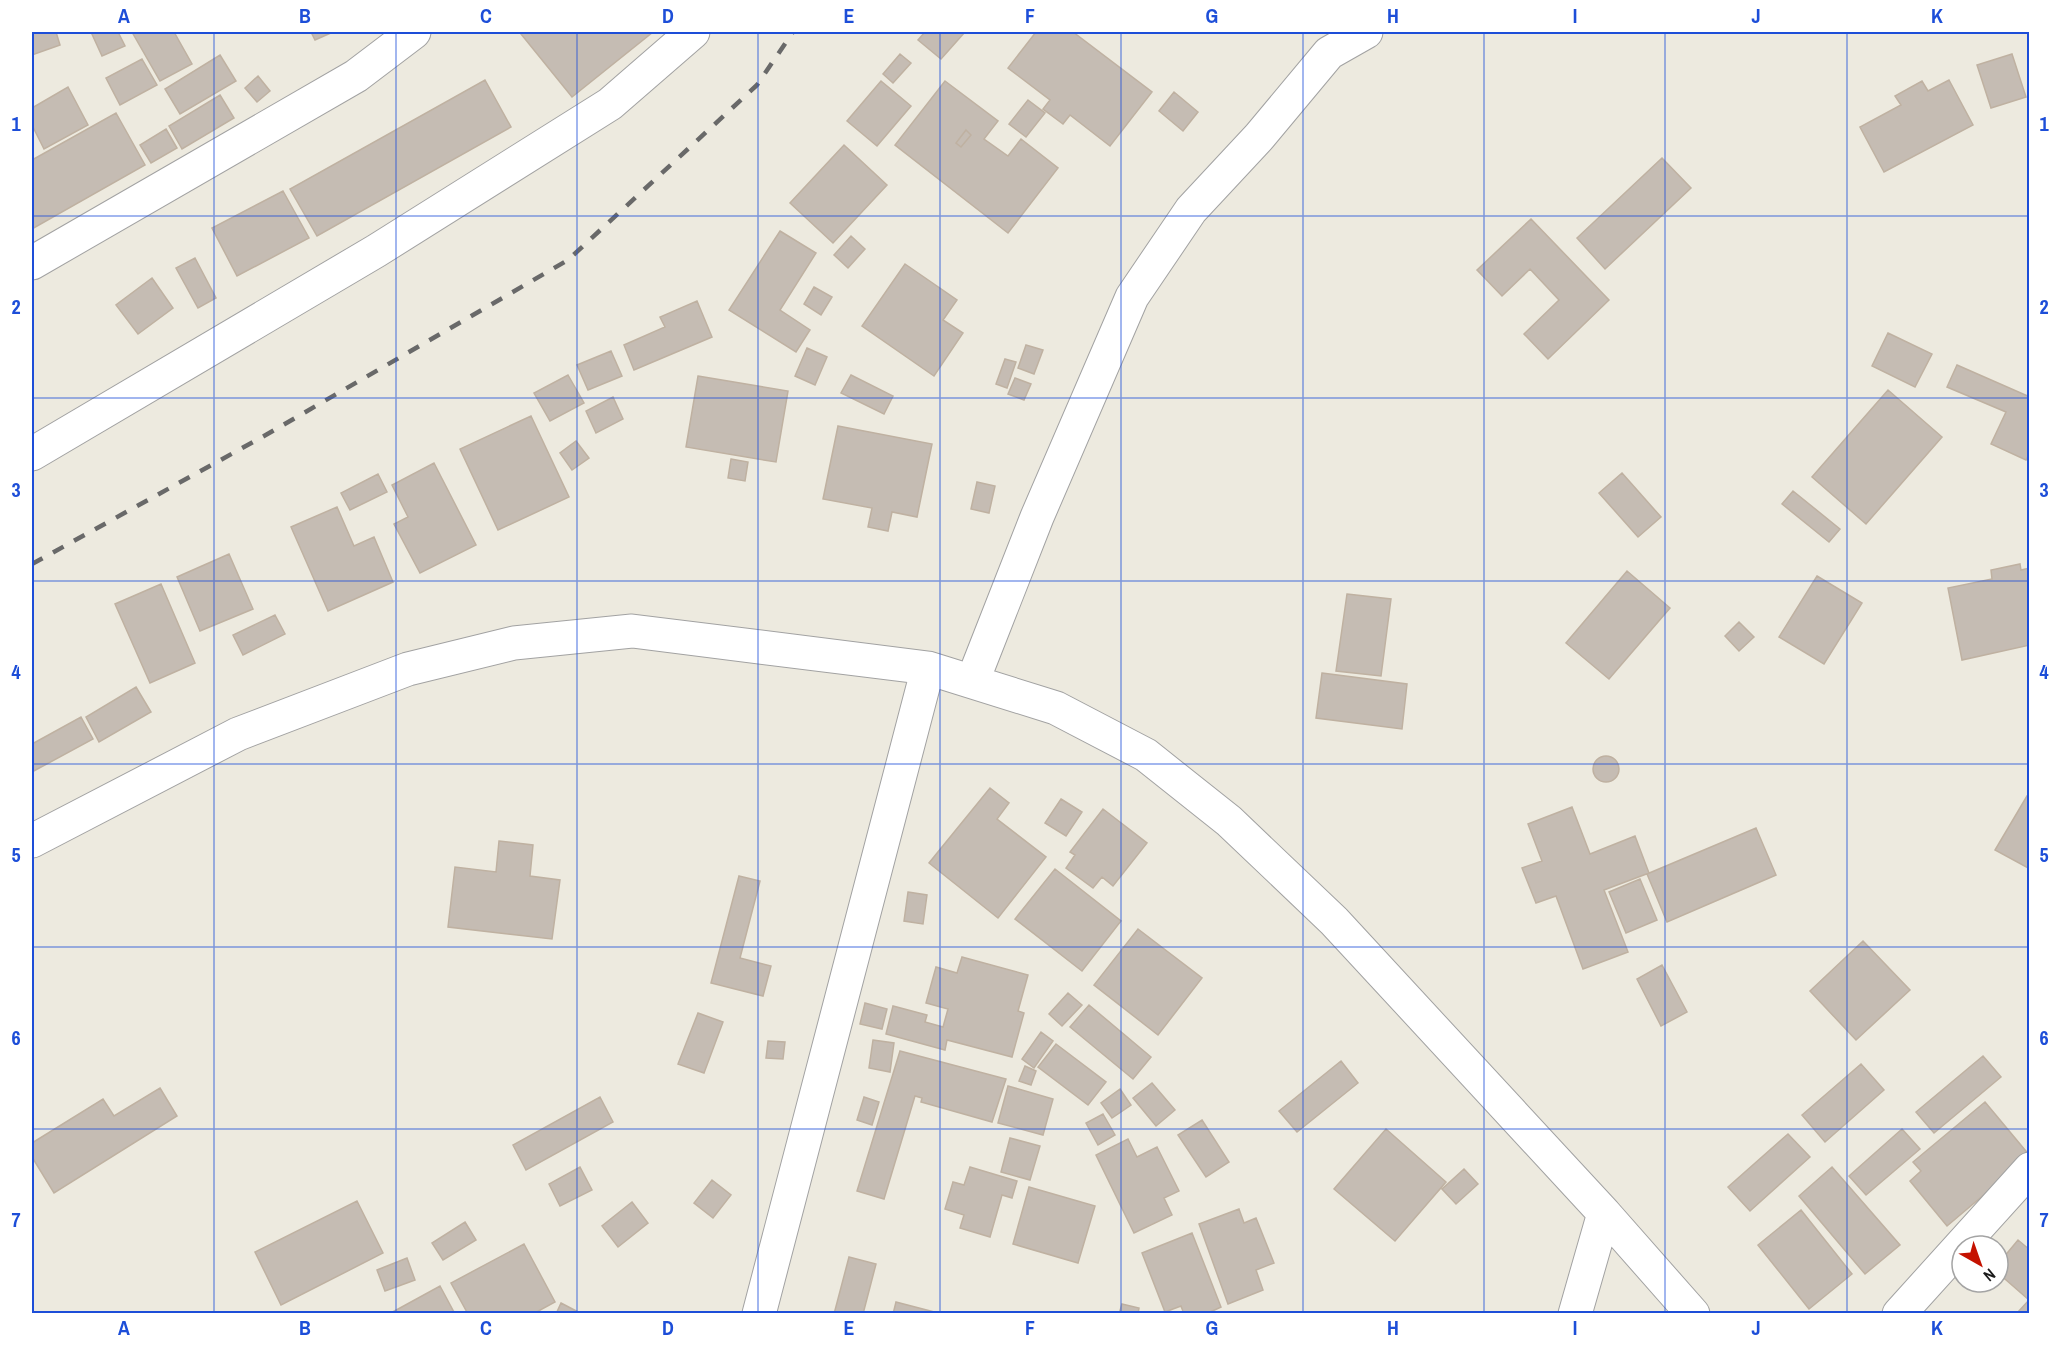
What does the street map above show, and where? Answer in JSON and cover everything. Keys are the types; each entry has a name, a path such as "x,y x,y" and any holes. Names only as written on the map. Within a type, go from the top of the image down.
{"street":[{"path":"32,263 356,76 414,32"},
{"path":"32,454 376,251 610,104 693,32"},
{"path":"973,680 1037,517 1132,297 1191,210 1259,137 1329,52 1366,32"},
{"path":"32,841 238,734 408,669 514,643 632,631 928,668 973,680 1056,708 1146,755 1229,822 1334,921 1604,1212 1693,1314"},
{"path":"759,1314 928,668"},
{"path":"1899,1314 2030,1169"},
{"path":"1575,1314 1604,1212"}],"building":[{"path":"32,32 56,32 60,45 32,55"},
{"path":"91,32 118,32 125,46 102,56"},
{"path":"132,32 174,32 192,64 160,81"},
{"path":"311,32 333,32 315,40"},
{"path":"525,32 653,32 572,97 521,34"},
{"path":"925,32 965,32 941,59 918,40"},
{"path":"1036,32 1073,32 1152,92 1110,146 1070,115 1063,124 1043,109 1050,100 1008,68"},
{"path":"900,54 911,63 893,83 883,74"},
{"path":"2012,54 2026,97 1991,108 1977,65"},
{"path":"220,55 236,81 180,114 165,89"},
{"path":"142,59 157,85 120,105 106,78"},
{"path":"258,76 270,91 257,102 245,88"},
{"path":"485,80 511,127 317,236 290,189"},
{"path":"1949,80 1973,125 1884,172 1860,127 1901,105 1895,96 1922,81 1928,91"},
{"path":"881,81 911,106 877,146 847,121"},
{"path":"945,81 998,121 984,139 1008,156 1021,139 1058,168 1008,233 895,145","holes":["966,130 971,135 961,147 956,143"]},
{"path":"68,87 88,125 44,149 32,125 32,108"},
{"path":"1174,92 1198,112 1183,131 1159,111"},
{"path":"220,95 234,118 182,149 169,126"},
{"path":"1028,100 1045,113 1026,137 1009,124"},
{"path":"116,113 145,165 32,229 32,160"},
{"path":"166,129 177,148 151,163 140,145"},
{"path":"966,130 971,135 961,147 956,143"},
{"path":"844,145 887,185 833,243 790,203"},
{"path":"1662,158 1691,188 1605,269 1577,238"},
{"path":"283,191 309,238 237,276 212,228"},
{"path":"1531,219 1609,300 1548,359 1524,334 1559,300 1530,269 1502,296 1477,270"},
{"path":"780,231 816,253 780,310 810,330 796,352 729,310"},
{"path":"851,236 865,249 848,268 834,255"},
{"path":"195,258 216,298 198,308 176,268"},
{"path":"905,264 957,300 943,320 963,333 934,376 862,326"},
{"path":"152,278 173,308 138,334 116,305"},
{"path":"814,287 832,297 821,315 804,304"},
{"path":"697,301 712,337 634,370 624,345 665,327 660,317"},
{"path":"1888,333 1932,354 1915,387 1872,366"},
{"path":"1026,345 1043,350 1034,374 1018,368"},
{"path":"807,348 827,357 815,385 795,376"},
{"path":"611,351 622,376 588,390 577,365"},
{"path":"1005,359 1016,362 1007,388 996,384"},
{"path":"1957,365 2030,397 2030,452 2026,460 1991,444 2006,412 1947,387"},
{"path":"568,375 584,403 550,421 534,393"},
{"path":"851,375 893,396 884,414 841,393"},
{"path":"698,376 788,391 776,462 686,447"},
{"path":"1015,378 1031,384 1024,400 1008,394"},
{"path":"1888,390 1942,437 1866,524 1812,477"},
{"path":"613,397 623,419 596,433 586,411"},
{"path":"531,416 569,497 498,530 460,449"},
{"path":"838,426 932,444 917,517 892,512 888,531 868,527 872,508 823,499"},
{"path":"576,441 589,458 572,470 560,453"},
{"path":"731,459 748,462 745,481 728,478"},
{"path":"434,463 476,545 420,573 394,524 408,517 392,485"},
{"path":"1622,473 1661,517 1638,537 1599,493"},
{"path":"378,474 387,492 350,510 341,493"},
{"path":"977,482 995,486 989,513 971,509"},
{"path":"1793,491 1840,529 1829,542 1782,504"},
{"path":"337,507 354,546 374,537 393,582 328,611 291,527"},
{"path":"229,554 253,609 200,631 177,577"},
{"path":"2020,564 2021,570 2030,568 2030,645 1962,660 1948,588 1992,579 1991,570"},
{"path":"1627,571 1670,608 1609,679 1566,643"},
{"path":"1817,576 1862,603 1824,664 1779,637"},
{"path":"161,584 195,663 150,683 115,604"},
{"path":"1347,594 1391,599 1381,676 1336,671"},
{"path":"275,615 285,634 243,655 233,635"},
{"path":"1739,622 1754,637 1739,651 1725,636"},
{"path":"1322,673 1407,684 1402,729 1316,718"},
{"path":"136,687 151,712 99,742 86,717"},
{"path":"81,717 93,739 32,772 32,744"},
{"path":"1606,756 1615,760 1619,769 1615,778 1606,782 1597,778 1593,769 1597,760"},
{"path":"990,788 1009,803 997,819 1046,857 998,918 929,863"},
{"path":"2027,796 2030,797 2030,869 1995,850"},
{"path":"1061,799 1082,812 1066,836 1045,823"},
{"path":"1572,807 1590,854 1635,836 1649,873 1604,890 1628,952 1583,969 1556,896 1536,903 1522,868 1542,861 1528,824"},
{"path":"1103,809 1147,843 1113,886 1102,877 1093,888 1066,868 1075,855 1070,852"},
{"path":"1756,828 1776,875 1667,922 1647,874"},
{"path":"499,841 533,845 530,876 560,880 552,939 448,927 455,867 496,872"},
{"path":"1055,869 1121,921 1082,971 1015,919"},
{"path":"739,876 760,881 740,958 771,966 763,996 711,983"},
{"path":"1640,879 1657,920 1626,933 1609,892"},
{"path":"908,892 927,895 923,924 904,921"},
{"path":"1138,929 1202,978 1158,1035 1094,985"},
{"path":"1863,941 1910,990 1856,1040 1810,991"},
{"path":"962,957 1028,975 1018,1011 1024,1013 1012,1057 947,1040 945,1050 886,1034 893,1006 927,1015 925,1022 943,1027 948,1009 926,1003 936,967 957,973"},
{"path":"1662,965 1687,1012 1661,1026 1637,979"},
{"path":"1068,993 1082,1005 1062,1026 1049,1014"},
{"path":"865,1003 887,1009 882,1029 860,1024"},
{"path":"1089,1005 1151,1057 1133,1079 1070,1027"},
{"path":"698,1013 723,1022 704,1073 678,1064"},
{"path":"1041,1032 1053,1041 1034,1068 1022,1059"},
{"path":"873,1040 894,1043 890,1072 869,1068"},
{"path":"768,1041 785,1042 783,1059 766,1058"},
{"path":"1056,1044 1106,1082 1088,1105 1038,1067"},
{"path":"900,1051 1006,1079 992,1122 921,1102 922,1098 915,1096 884,1199 857,1191"},
{"path":"1983,1056 2001,1077 1934,1133 1916,1112"},
{"path":"1341,1061 1358,1083 1297,1132 1279,1111"},
{"path":"1861,1064 1884,1090 1825,1142 1802,1115"},
{"path":"1025,1066 1036,1071 1031,1085 1019,1081"},
{"path":"1152,1083 1175,1110 1156,1126 1133,1098"},
{"path":"1008,1086 1053,1099 1043,1135 998,1123"},
{"path":"160,1088 177,1116 54,1193 32,1157 32,1143 103,1099 114,1116"},
{"path":"1120,1089 1131,1105 1112,1118 1101,1103"},
{"path":"600,1097 613,1122 526,1170 513,1145"},
{"path":"864,1097 879,1102 872,1125 857,1120"},
{"path":"1985,1102 2030,1156 1947,1226 1910,1181 1921,1171 1913,1162"},
{"path":"1103,1114 1115,1135 1098,1145 1086,1123"},
{"path":"1202,1120 1229,1162 1206,1177 1178,1135"},
{"path":"1386,1129 1446,1182 1395,1241 1334,1189"},
{"path":"1902,1129 1920,1149 1866,1195 1849,1176"},
{"path":"1788,1134 1810,1157 1750,1211 1728,1187"},
{"path":"1010,1138 1040,1146 1030,1180 1001,1172"},
{"path":"1128,1139 1137,1157 1157,1147 1179,1191 1164,1198 1172,1215 1134,1233 1096,1155"},
{"path":"580,1167 592,1190 560,1206 549,1184"},
{"path":"970,1167 1017,1181 1012,1198 1002,1195 990,1237 960,1228 964,1215 945,1209 953,1182 964,1185"},
{"path":"1832,1167 1900,1245 1865,1274 1799,1196"},
{"path":"1464,1169 1478,1184 1456,1204 1442,1189"},
{"path":"712,1180 731,1195 713,1218 694,1203"},
{"path":"1029,1187 1095,1206 1078,1263 1013,1244"},
{"path":"357,1201 383,1253 281,1305 255,1252"},
{"path":"632,1202 648,1223 618,1247 602,1226"},
{"path":"1239,1209 1244,1223 1256,1218 1274,1263 1256,1270 1263,1290 1228,1304 1199,1224"},
{"path":"1801,1210 1852,1274 1809,1309 1758,1245"},
{"path":"465,1222 476,1240 443,1260 432,1243"},
{"path":"1192,1233 1221,1307 1206,1314 1184,1314 1181,1306 1165,1312 1142,1253"},
{"path":"2018,1240 2030,1250 2030,1314 2017,1313 2029,1300 2010,1283 2010,1250"},
{"path":"524,1244 555,1302 533,1314 468,1314 451,1283"},
{"path":"849,1257 876,1264 863,1314 834,1314"},
{"path":"407,1258 415,1280 385,1291 377,1270"},
{"path":"440,1286 455,1314 389,1314"},
{"path":"896,1302 942,1314 893,1314"},
{"path":"561,1303 582,1314 556,1314"},
{"path":"1122,1304 1139,1308 1138,1314 1119,1314"}],"railway":[{"path":"32,564 264,436 568,260 757,85 793,32"}]}
